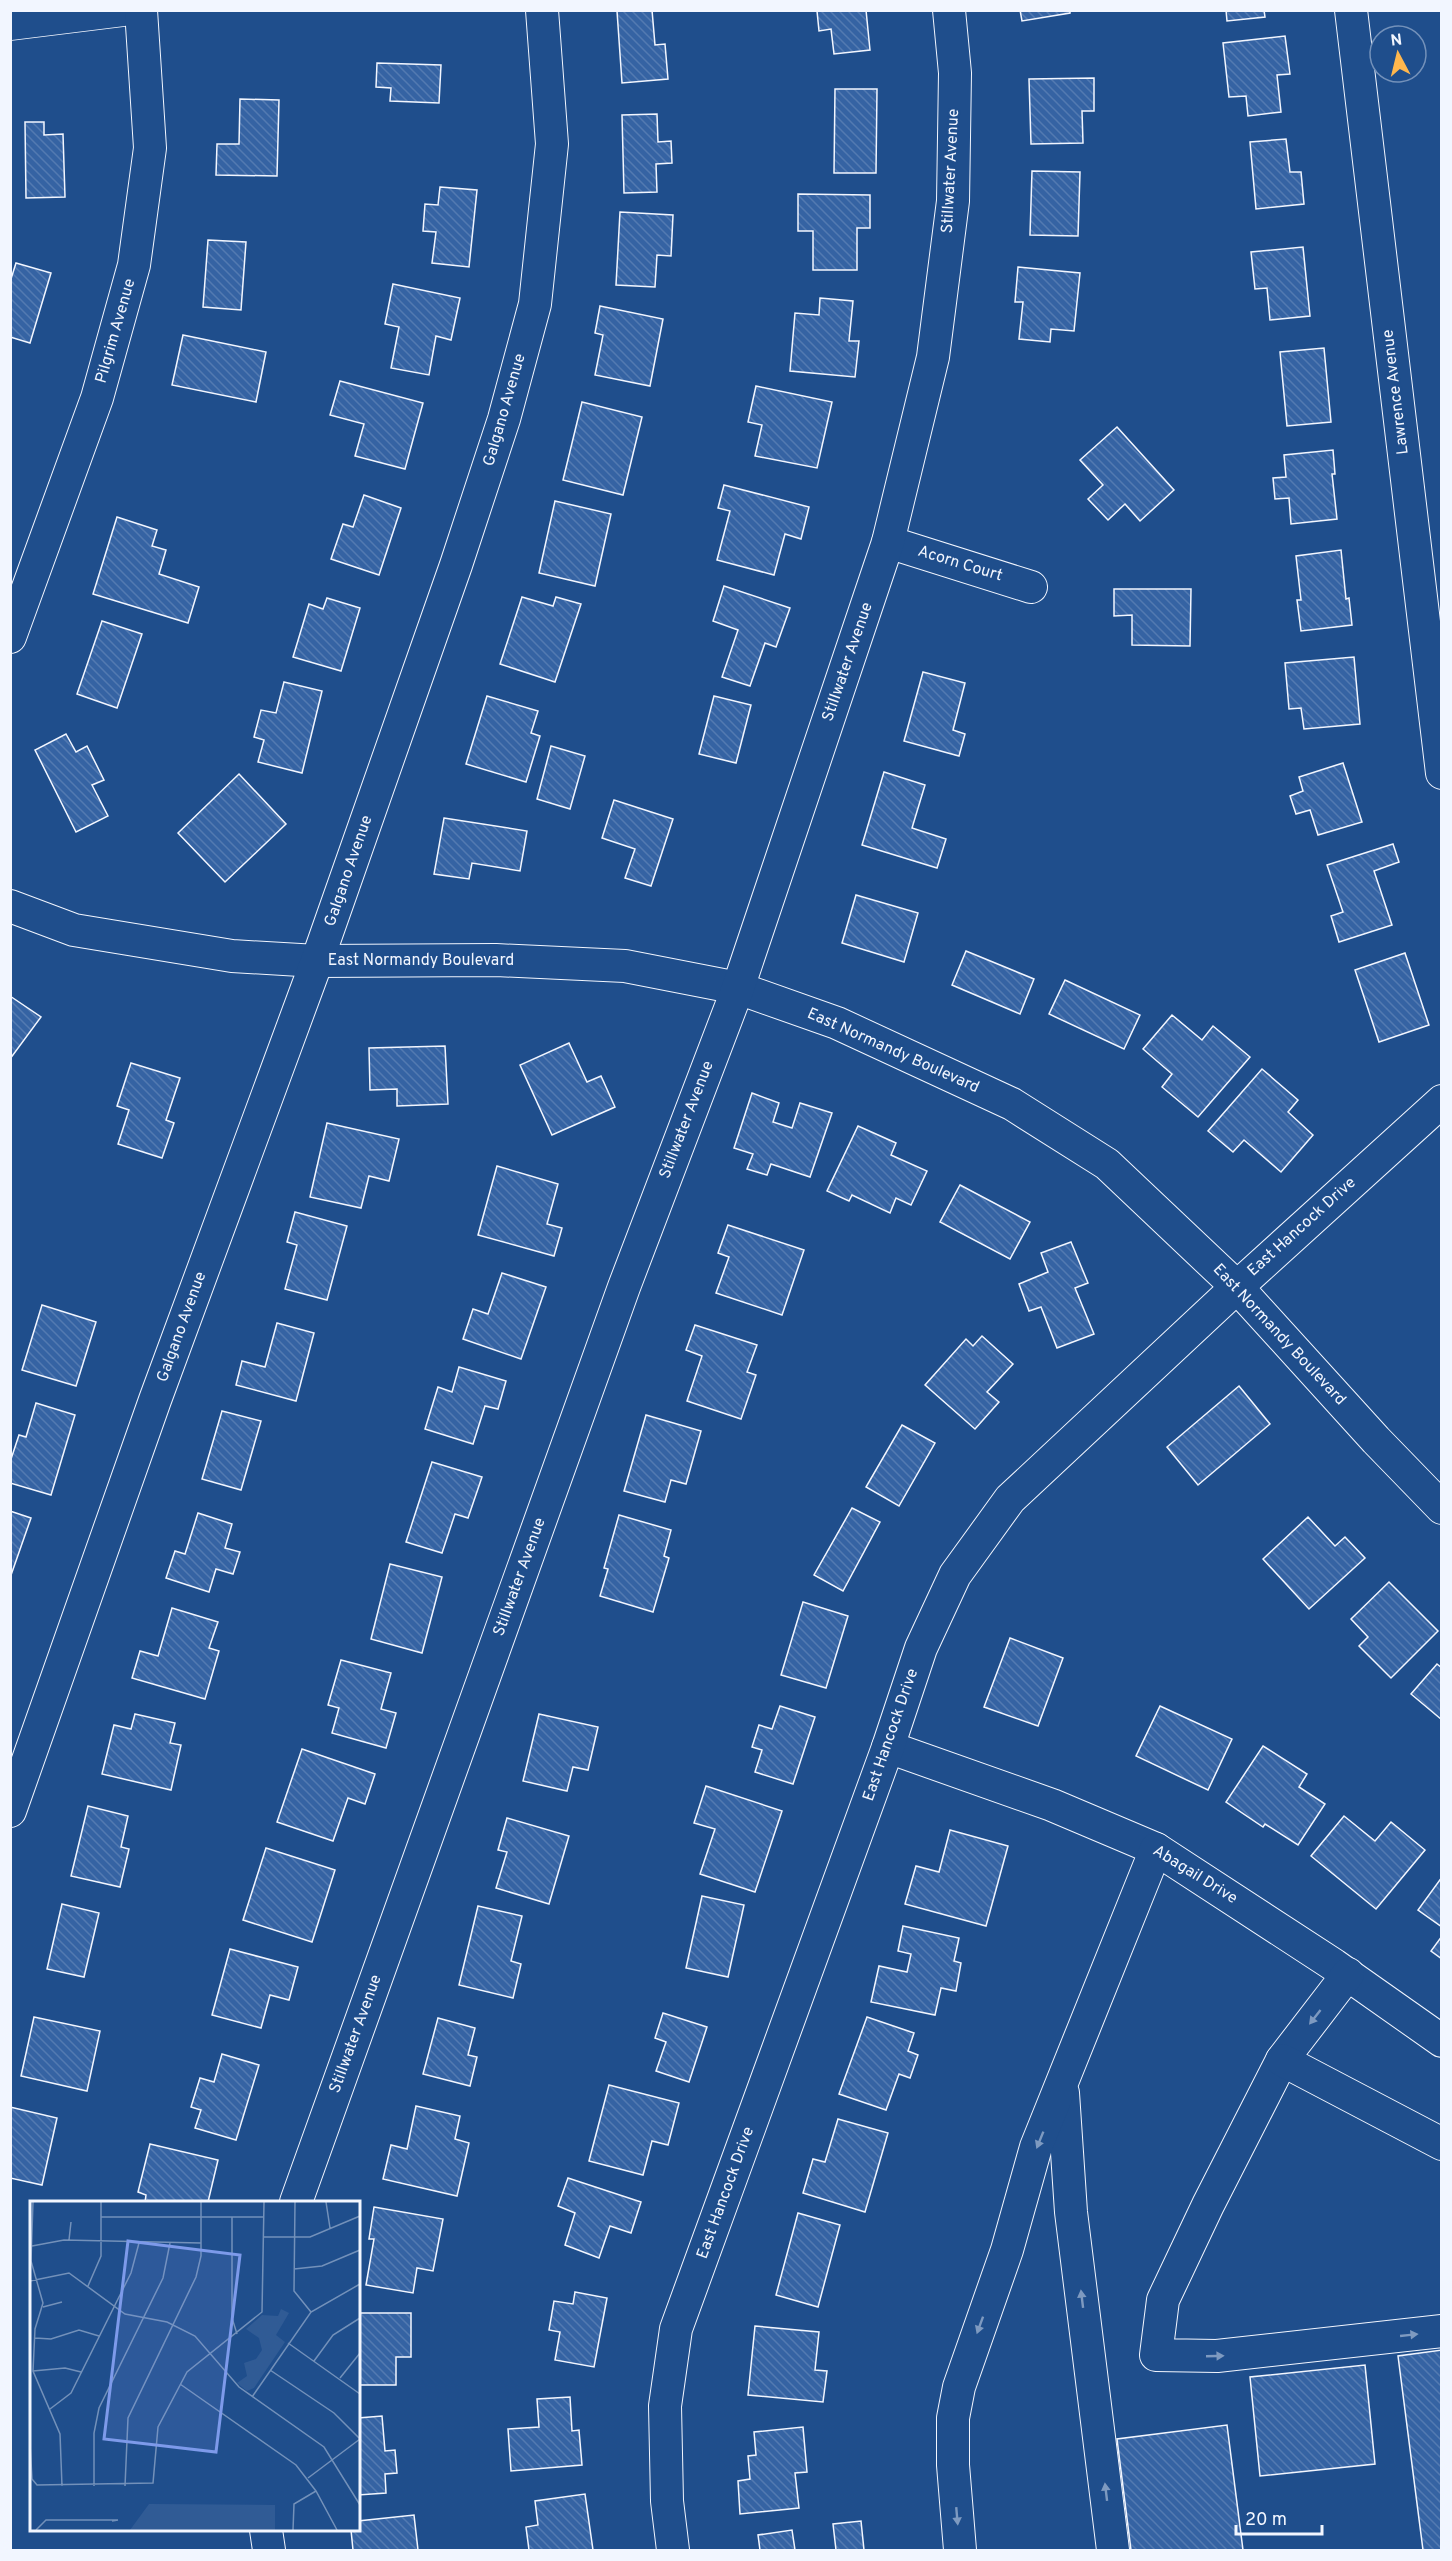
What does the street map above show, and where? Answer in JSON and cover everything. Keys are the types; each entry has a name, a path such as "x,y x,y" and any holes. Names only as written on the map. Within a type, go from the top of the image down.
{"street":[{"path":"10,24 123,10"},
{"name":"Pilgrim Avenue","path":"10,637 97,398 134,265 150,148 141,10"},
{"name":"Galgano Avenue","path":"10,1811 155,1400 317,962 456,565 504,419 535,304 552,144 542,10"},
{"name":"Stillwater Avenue","path":"296,2201 624,1287 738,988 888,542 933,357 953,201 955,73 950,10"},
{"name":"Lawrence Avenue","path":"1351,10 1442,774"},
{"name":"Acorn Court","path":"888,542 1031,587"},
{"name":"East Normandy Boulevard","path":"10,906 74,930 232,956 317,962 496,960 625,966 738,988 837,1023 1012,1104 1107,1164 1237,1287 1442,1509"},
{"name":"East Hancock Drive","path":"674,2550 667,2500 664,2406 676,2329 888,1747 921,1648 955,1575 1010,1499 1237,1287 1442,1101"},
{"name":"Abagail Drive","path":"888,1747 1052,1805 1156,1848 1348,1974 1442,2041"},
{"path":"960,2550 952,2465 953,2418 959,2387 1007,2250 1036,2147 1156,1848"},
{"path":"1348,1974 1282,2060 1208,2205 1163,2300 1156,2355 1217,2356 1442,2331"},
{"path":"1282,2060 1442,2144"},
{"path":"1062,2086 1071,2212 1113,2550"},
{"path":"266,2531 269,2550"}],"building":[{"path":"652,10 655,45 665,44 668,79 622,83 617,11"},
{"path":"866,10 870,50 834,54 831,29 819,31 817,11"},
{"path":"1020,10 1070,10 1070,13 1022,21"},
{"path":"1226,10 1264,10 1265,17 1227,21"},
{"path":"1285,36 1290,74 1277,75 1281,112 1248,116 1246,96 1229,97 1223,43"},
{"path":"377,63 441,65 439,103 390,101 391,88 376,87"},
{"path":"1094,78 1094,111 1082,111 1083,143 1031,144 1029,79"},
{"path":"835,89 877,89 876,173 834,173"},
{"path":"240,99 279,100 277,176 216,175 217,144 239,144"},
{"path":"657,114 658,142 671,141 672,163 656,164 657,192 624,193 622,115"},
{"path":"25,122 44,122 44,135 63,134 65,197 26,198"},
{"path":"1286,139 1290,172 1301,172 1304,204 1256,209 1250,142"},
{"path":"1032,171 1080,172 1078,236 1030,235"},
{"path":"440,187 477,190 469,267 432,263 436,232 423,231 425,204 438,205"},
{"path":"798,194 870,195 870,228 857,228 857,270 813,270 813,231 798,231"},
{"path":"620,212 673,215 671,256 657,255 655,287 616,285"},
{"path":"208,240 246,242 241,310 203,307"},
{"path":"1303,247 1310,316 1270,320 1267,288 1255,289 1251,252"},
{"path":"16,263 51,273 30,343 10,337 10,282"},
{"path":"1018,267 1080,273 1074,331 1051,329 1050,342 1019,339 1023,302 1015,302"},
{"path":"393,284 460,298 451,340 436,336 429,375 391,368 399,327 385,324"},
{"path":"820,298 853,301 849,341 859,341 855,377 790,371 795,313 819,315"},
{"path":"600,306 663,319 650,386 595,375 603,335 595,333"},
{"path":"183,335 266,352 256,402 172,385"},
{"path":"1324,348 1331,422 1287,426 1280,352"},
{"path":"340,381 423,403 405,469 355,456 364,424 330,415"},
{"path":"756,386 832,402 817,468 755,456 762,425 748,422"},
{"path":"582,402 642,417 623,495 563,480"},
{"path":"1117,427 1174,490 1140,521 1125,504 1108,520 1088,499 1103,485 1080,460"},
{"path":"1333,450 1335,474 1332,474 1337,519 1291,524 1289,498 1275,499 1273,478 1286,477 1284,455"},
{"path":"724,485 809,507 801,539 785,534 774,575 717,560 730,511 718,508"},
{"path":"364,495 401,508 379,575 331,559 343,524 353,527"},
{"path":"555,501 611,514 595,586 539,573"},
{"path":"117,517 157,530 152,546 166,550 159,574 199,587 188,623 93,594"},
{"path":"1341,550 1346,599 1349,598 1352,625 1301,631 1297,600 1301,600 1296,556"},
{"path":"724,586 790,608 776,647 765,643 750,686 722,677 738,630 713,621"},
{"path":"1114,589 1191,589 1190,646 1132,645 1132,615 1114,616"},
{"path":"522,597 553,606 556,597 581,604 555,682 500,664"},
{"path":"327,598 360,608 341,671 293,657 309,604 323,609"},
{"path":"102,621 142,634 117,708 77,694"},
{"path":"1354,657 1360,724 1304,729 1301,708 1289,709 1285,663"},
{"path":"923,672 965,683 953,730 965,734 959,756 904,741"},
{"path":"284,682 322,691 302,773 258,762 264,740 254,737 261,710 276,713"},
{"path":"487,696 538,711 531,733 540,736 526,782 466,764"},
{"path":"714,696 751,705 736,763 699,754"},
{"path":"66,734 76,752 87,746 104,780 92,785 108,816 76,832 35,750"},
{"path":"551,746 585,756 570,809 537,799"},
{"path":"1343,763 1362,822 1318,835 1310,810 1296,814 1290,796 1303,791 1299,777"},
{"path":"884,772 925,785 912,828 946,839 937,868 862,845"},
{"path":"239,774 286,824 225,882 178,833"},
{"path":"614,800 673,819 651,886 625,878 635,849 602,838"},
{"path":"444,818 527,831 520,871 472,863 469,879 434,874"},
{"path":"1393,844 1399,862 1374,871 1392,925 1339,942 1331,916 1343,912 1327,865"},
{"path":"856,895 918,913 904,962 842,943"},
{"path":"966,951 1034,979 1020,1014 952,985"},
{"path":"1405,953 1429,1025 1379,1042 1355,970"},
{"path":"1065,980 1140,1015 1124,1049 1049,1014"},
{"path":"10,996 41,1017 10,1059"},
{"path":"1172,1015 1202,1040 1213,1026 1250,1057 1198,1117 1162,1087 1172,1074 1143,1049"},
{"path":"569,1043 587,1082 601,1076 615,1107 552,1135 520,1065"},
{"path":"445,1046 448,1104 397,1106 397,1089 370,1090 369,1048"},
{"path":"131,1063 180,1078 166,1120 174,1123 162,1158 118,1144 129,1110 117,1106"},
{"path":"1262,1069 1298,1100 1288,1112 1313,1135 1281,1172 1244,1140 1233,1152 1208,1131"},
{"path":"752,1093 779,1103 773,1122 792,1128 800,1103 832,1113 810,1177 771,1164 767,1175 747,1169 753,1154 734,1148"},
{"path":"327,1123 399,1139 389,1181 369,1176 361,1208 310,1197"},
{"path":"858,1126 896,1143 891,1155 927,1171 911,1205 896,1198 890,1213 852,1195 849,1201 827,1191"},
{"path":"497,1166 558,1184 547,1224 562,1228 554,1256 478,1235"},
{"path":"960,1185 1030,1222 1010,1259 940,1222"},
{"path":"295,1212 347,1226 327,1300 285,1289 297,1245 287,1242"},
{"path":"728,1225 804,1250 782,1315 716,1293 729,1257 718,1253"},
{"path":"1071,1242 1088,1283 1075,1288 1094,1334 1057,1348 1041,1307 1029,1311 1019,1284 1048,1272 1041,1253"},
{"path":"502,1273 546,1287 521,1359 463,1339 473,1309 488,1314"},
{"path":"42,1305 96,1322 76,1386 22,1370"},
{"path":"277,1323 314,1333 296,1401 236,1385 242,1361 265,1367"},
{"path":"695,1325 757,1345 747,1372 756,1375 741,1419 687,1401 702,1356 686,1350"},
{"path":"982,1336 1013,1364 987,1392 999,1402 975,1429 925,1385 966,1339 973,1346"},
{"path":"459,1367 506,1381 498,1409 485,1406 473,1444 425,1429 438,1387 452,1392"},
{"path":"1239,1386 1270,1424 1198,1485 1167,1447"},
{"path":"36,1403 75,1415 51,1495 10,1483 10,1462 19,1435 26,1437"},
{"path":"222,1411 261,1421 241,1490 202,1479"},
{"path":"646,1415 701,1431 686,1484 671,1480 665,1502 624,1491"},
{"path":"902,1425 935,1443 899,1506 866,1487"},
{"path":"432,1462 482,1477 468,1518 455,1514 442,1553 406,1542"},
{"path":"852,1508 880,1522 843,1591 814,1575"},
{"path":"10,1511 31,1518 10,1578"},
{"path":"198,1513 232,1524 225,1548 240,1552 233,1574 216,1569 209,1592 166,1578 175,1551 185,1554"},
{"path":"619,1515 671,1530 664,1556 669,1558 653,1612 600,1596 608,1569 604,1568"},
{"path":"1308,1517 1335,1546 1345,1537 1365,1558 1309,1609 1263,1559"},
{"path":"390,1564 442,1577 422,1653 371,1639"},
{"path":"1389,1582 1438,1631 1391,1678 1359,1646 1368,1637 1351,1619"},
{"path":"803,1602 848,1616 826,1688 781,1675"},
{"path":"172,1608 218,1622 209,1648 219,1651 205,1699 132,1678 140,1651 158,1656"},
{"path":"1010,1638 1063,1658 1038,1726 984,1707"},
{"path":"341,1660 391,1673 381,1709 396,1713 386,1748 332,1733 339,1708 328,1705"},
{"path":"1437,1664 1442,1668 1442,1720 1411,1694"},
{"path":"780,1706 815,1717 793,1784 755,1772 762,1750 752,1747 759,1725 772,1729"},
{"path":"1160,1706 1232,1739 1208,1790 1136,1756"},
{"path":"135,1714 175,1723 170,1743 181,1745 171,1790 102,1774 114,1725 131,1729"},
{"path":"539,1714 598,1727 588,1770 573,1767 567,1791 523,1781"},
{"path":"1263,1746 1307,1774 1299,1787 1325,1804 1298,1845 1265,1824 1263,1827 1226,1802"},
{"path":"302,1749 375,1774 365,1804 348,1798 333,1841 277,1822"},
{"path":"706,1786 782,1811 755,1892 700,1874 715,1829 694,1823"},
{"path":"88,1806 128,1816 121,1847 129,1849 120,1887 71,1876"},
{"path":"1344,1816 1375,1841 1391,1822 1425,1850 1376,1909 1311,1856"},
{"path":"507,1818 569,1836 549,1904 496,1888 507,1852 498,1850"},
{"path":"950,1830 1008,1846 986,1926 905,1904 916,1866 939,1872"},
{"path":"266,1848 335,1870 312,1942 243,1920"},
{"path":"1442,1877 1442,1927 1418,1910"},
{"path":"702,1896 744,1905 728,1977 686,1968"},
{"path":"62,1904 99,1913 84,1977 47,1969"},
{"path":"478,1906 522,1916 511,1961 521,1964 513,1998 459,1985"},
{"path":"903,1926 959,1938 954,1961 961,1963 956,1991 941,1988 935,2015 871,2002 879,1966 907,1972 911,1954 898,1951"},
{"path":"1442,1936 1442,1959 1431,1951"},
{"path":"230,1949 298,1967 289,2000 270,1995 261,2028 212,2015"},
{"path":"663,2013 707,2027 689,2082 656,2071 666,2042 655,2038"},
{"path":"34,2017 100,2031 87,2091 21,2076"},
{"path":"867,2017 914,2033 908,2051 918,2055 910,2078 899,2074 886,2110 839,2094"},
{"path":"438,2018 475,2028 468,2055 477,2057 470,2086 423,2074"},
{"path":"222,2054 259,2065 236,2140 195,2128 201,2110 191,2107 200,2078 214,2082"},
{"path":"609,2085 679,2103 668,2145 652,2141 643,2175 589,2161"},
{"path":"416,2106 460,2116 455,2139 469,2143 457,2196 383,2179 391,2145 407,2149"},
{"path":"10,2107 57,2118 42,2185 10,2178"},
{"path":"838,2119 888,2133 865,2212 803,2193 813,2159 825,2162"},
{"path":"150,2144 218,2160 208,2201 145,2201 146,2195 138,2192"},
{"path":"568,2178 641,2202 631,2233 610,2226 599,2258 565,2245 575,2213 558,2206"},
{"path":"374,2207 443,2219 433,2271 417,2268 413,2293 366,2285 374,2239 369,2239"},
{"path":"798,2213 840,2225 818,2307 776,2295"},
{"path":"575,2292 607,2298 594,2367 555,2360 560,2332 549,2330 554,2301 573,2304"},
{"path":"360,2313 411,2313 411,2357 396,2357 396,2385 360,2385"},
{"path":"755,2326 819,2332 815,2370 827,2371 823,2402 748,2395"},
{"path":"1442,2350 1442,2550 1423,2550 1398,2356"},
{"path":"1365,2365 1375,2464 1260,2476 1250,2377"},
{"path":"570,2397 572,2431 579,2430 582,2465 511,2471 508,2429 539,2427 537,2399"},
{"path":"382,2416 385,2451 395,2450 397,2473 385,2474 386,2493 360,2495 360,2418"},
{"path":"1227,2425 1243,2550 1131,2550 1117,2439"},
{"path":"803,2427 807,2472 795,2473 799,2508 740,2514 738,2481 750,2479 748,2456 756,2455 754,2432"},
{"path":"585,2494 593,2550 529,2550 526,2527 538,2525 535,2501"},
{"path":"414,2515 418,2550 353,2550 351,2531 360,2531 360,2521"},
{"path":"861,2521 864,2550 836,2550 833,2524"},
{"path":"792,2530 795,2550 760,2550 758,2535"}]}
